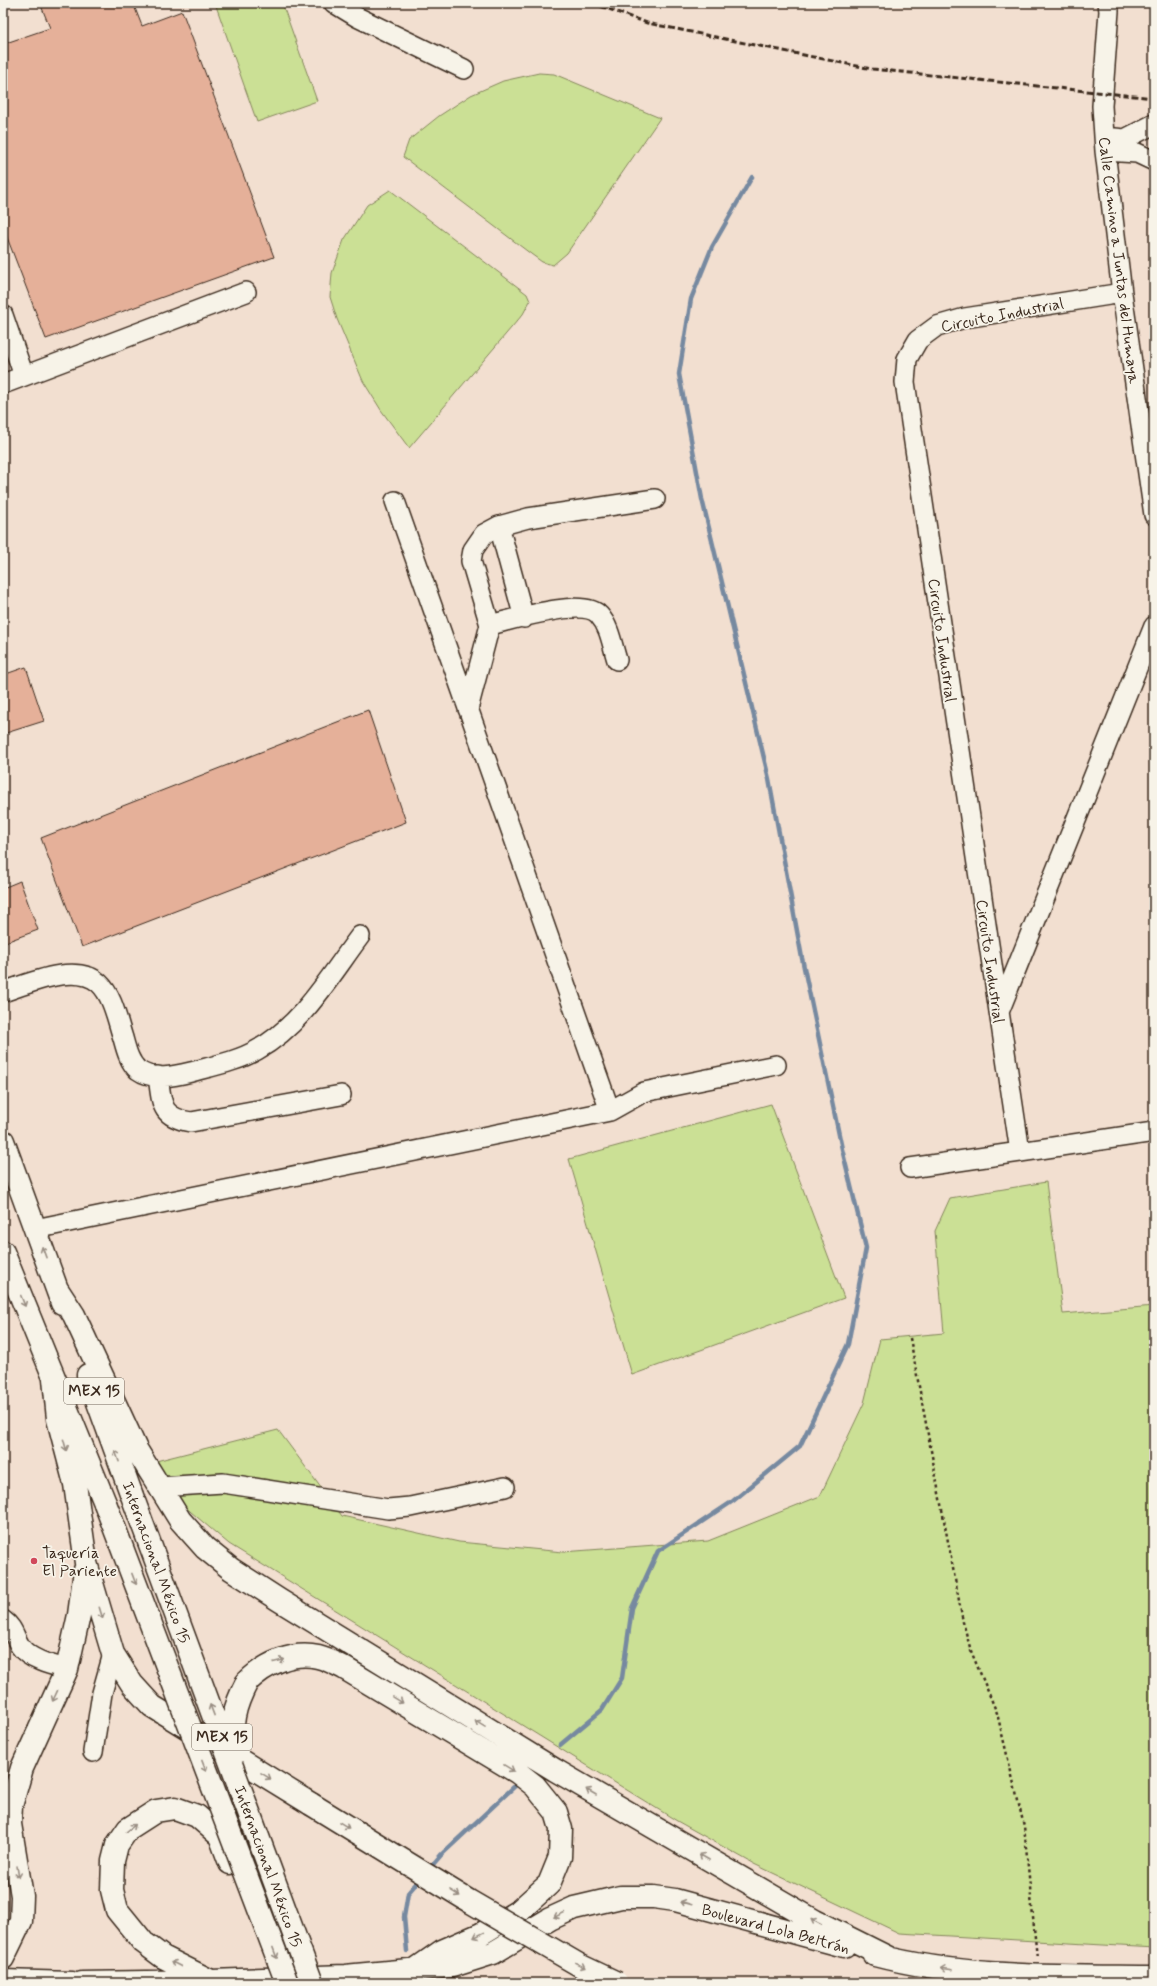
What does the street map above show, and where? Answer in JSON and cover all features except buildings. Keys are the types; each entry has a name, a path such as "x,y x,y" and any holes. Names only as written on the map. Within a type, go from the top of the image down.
{"main road":[{"name":"Internacional México 15","path":"3,1141 130,1493 248,1807 312,1983"},
{"name":"Internacional México 15","path":"3,1252 7,1276 54,1379 105,1503 287,1983"},
{"path":"57,1289 74,1315 136,1449 180,1520 205,1548 279,1600 555,1770 815,1921 889,1958"},
{"path":"54,1379 58,1419 75,1484 86,1563 113,1654 132,1684 152,1706 541,1943 581,1966 618,1983"},
{"path":"3,1958 21,1921 22,1896 10,1824 11,1806 22,1768 67,1670 79,1615 86,1563"},
{"path":"248,1807 248,1781 236,1748 233,1725 234,1710 247,1682 254,1675 271,1663 299,1656 318,1657 344,1668 517,1772 536,1786 556,1812 561,1829 560,1857 549,1884 520,1910 481,1934 442,1951 413,1971"},
{"path":"211,1981 163,1957 143,1942 117,1910 112,1890 113,1861 117,1845 128,1829 156,1811 175,1808 197,1816 220,1836 247,1906 266,1928"},
{"name":"Boulevard Lola Beltrán","path":"82,1983 211,1981 346,1976 413,1971 452,1966 493,1953 550,1919 574,1908 621,1897 654,1897 675,1900 889,1958 944,1969 989,1974 1154,1977"},
{"path":"3,1981 72,1983"}],"street":[{"path":"334,3 357,17 464,69"},
{"name":"Calle Camino a Juntas del Humaya","path":"1108,3 1109,11 1102,106 1104,144 1122,293 1154,515"},
{"path":"1104,144 1125,139 1154,124"},
{"path":"1104,144 1137,153 1154,161"},
{"path":"3,384 246,292"},
{"name":"Circuito Industrial","path":"1020,1152 998,1014 906,390 907,359 918,340 937,326 965,318 1122,293"},
{"path":"3,315 8,349 24,376"},
{"path":"468,709 490,625 471,561 473,550 484,534 499,526 528,518 655,499"},
{"path":"394,501 610,1111"},
{"path":"499,526 524,618"},
{"path":"490,625 568,608 590,609 599,614 608,630 617,660"},
{"path":"998,1014 1154,626"},
{"path":"3,992 52,976 70,974 89,978 98,983 110,999 130,1060 138,1070 147,1074 158,1076 172,1076 216,1066 256,1050 284,1032 310,1003 360,936"},
{"path":"35,1229 610,1111 644,1092 776,1065"},
{"path":"158,1076 162,1105 168,1115 177,1120 191,1122 341,1095"},
{"path":"910,1168 1154,1132"},
{"path":"159,1487 224,1483 388,1509 410,1507 505,1486"},
{"path":"3,1620 10,1625 21,1647 39,1661 67,1670"},
{"path":"93,1752 102,1693 113,1654"}],"path":[{"path":"910,1338 963,1622 971,1651 997,1713 1024,1826 1039,1975"}],"green space":[{"path":"215,3 282,3 317,101 257,122"},
{"path":"539,73 554,74 660,118 567,253 553,265 542,262 403,157 409,140 439,116 471,95 503,81"},
{"path":"390,190 527,294 530,301 523,314 409,448 381,410 363,381 337,319 330,297 332,273 344,240 367,205"},
{"path":"771,1104 844,1298 632,1375 569,1159"},
{"path":"1046,1182 1063,1314 1154,1306 1154,1948 899,1933 754,1864 677,1821 229,1544 178,1501 156,1461 278,1430 342,1516 459,1542 563,1552 708,1541 820,1496 864,1403 880,1339 944,1333 935,1231 950,1198"}],"waterway":[{"path":"560,1745 602,1710 622,1678 632,1608 658,1551 733,1501 800,1446 848,1344 866,1248 842,1149 802,958 769,779 702,499 679,374 691,299 712,247 752,177"},
{"path":"429,1869 441,1855 516,1785"},
{"path":"407,1951 404,1917 408,1893 421,1878"}],"railway":[{"path":"592,3 647,23 872,69 1154,98"}],"place":[{"name":"Taquería El Pariente","path":"34,1561"}]}
